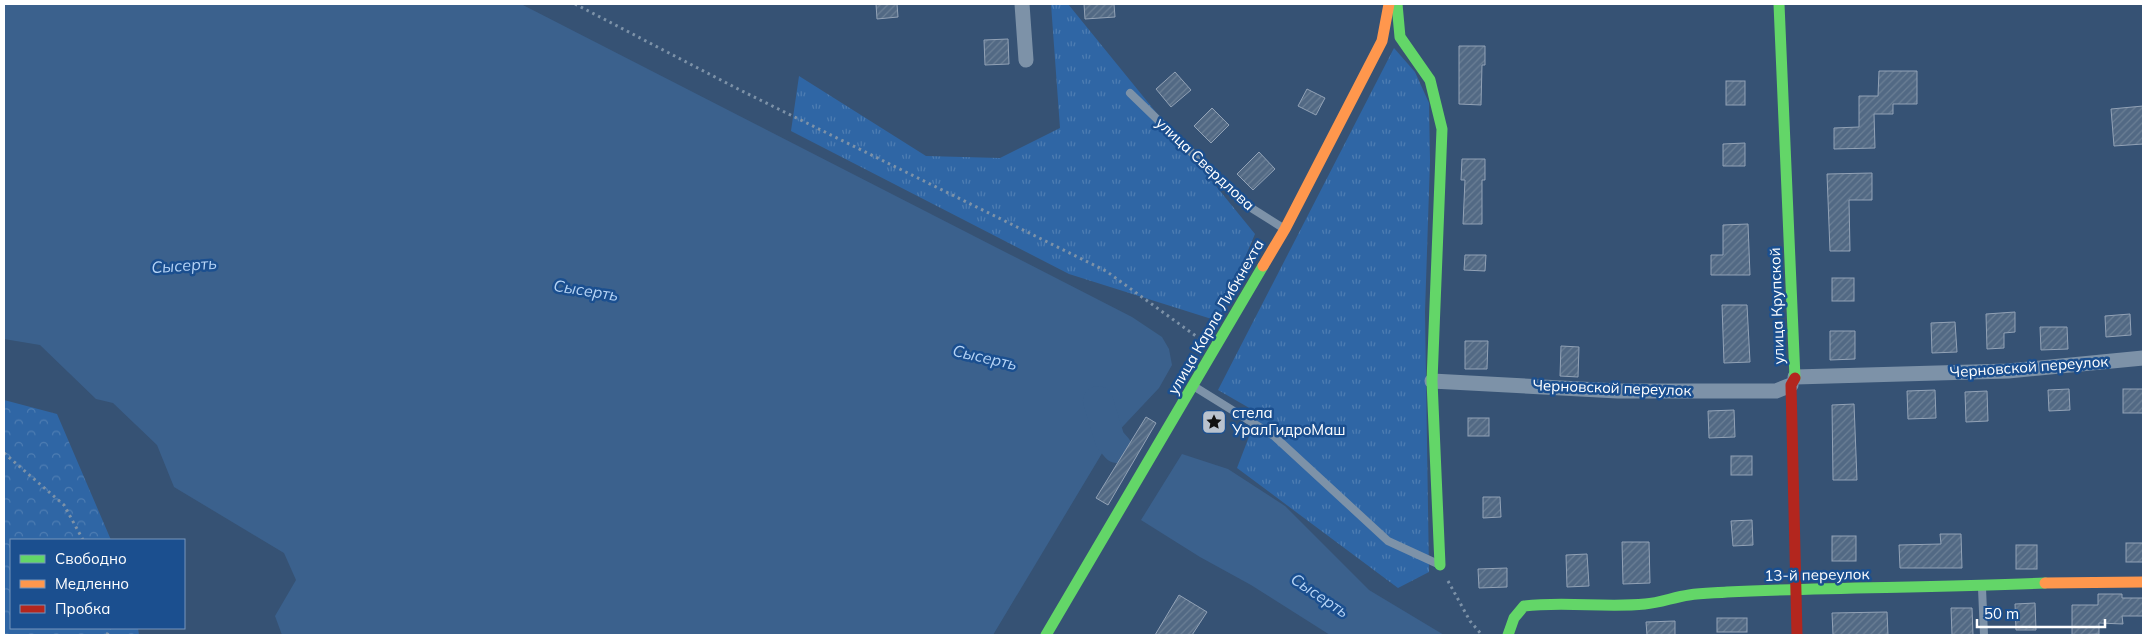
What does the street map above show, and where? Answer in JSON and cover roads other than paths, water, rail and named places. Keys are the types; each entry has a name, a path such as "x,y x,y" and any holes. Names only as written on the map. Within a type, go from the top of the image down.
{"street":[{"path":"1022,4 1026,60"},
{"name":"улица Карла Либкнехта","path":"1046,635 1285,229 1382,40 1390,4"},
{"path":"1397,4 1400,37 1430,80 1442,129 1432,381 1440,565"},
{"name":"улица Крупской","path":"1779,4 1793,381 1796,635"},
{"name":"Черновской переулок","path":"1432,381 1618,391 1776,391 1793,381 2008,372 2143,358"},
{"name":"13-й переулок","path":"1508,634 1514,618 1524,606 1540,604 1606,606 1644,604 1667,601 1688,594 1796,590 1982,586 2059,582 2143,582"}],"lane":[{"name":"улица Свердлова","path":"1130,93 1245,204 1285,229"},
{"path":"1193,386 1274,436 1388,541 1440,565"},
{"path":"1982,586 1984,635"}],"water":[{"path":"4,4 521,4 1132,317 1162,337 1169,349 1172,365 1159,388 1110,440 993,635 282,635 275,616 296,580 284,553 174,487 157,445 113,403 96,399 40,345 4,339"},
{"path":"1182,454 1228,469 1285,506 1369,590 1444,635 1330,635 1251,585 1200,557 1141,520"}],"waterway":[{"name":"Сысерть","path":"1098,401 1110,440 1117,448"}],"place":[{"name":"стела УралГидроМаш","path":"1214,422"}]}
